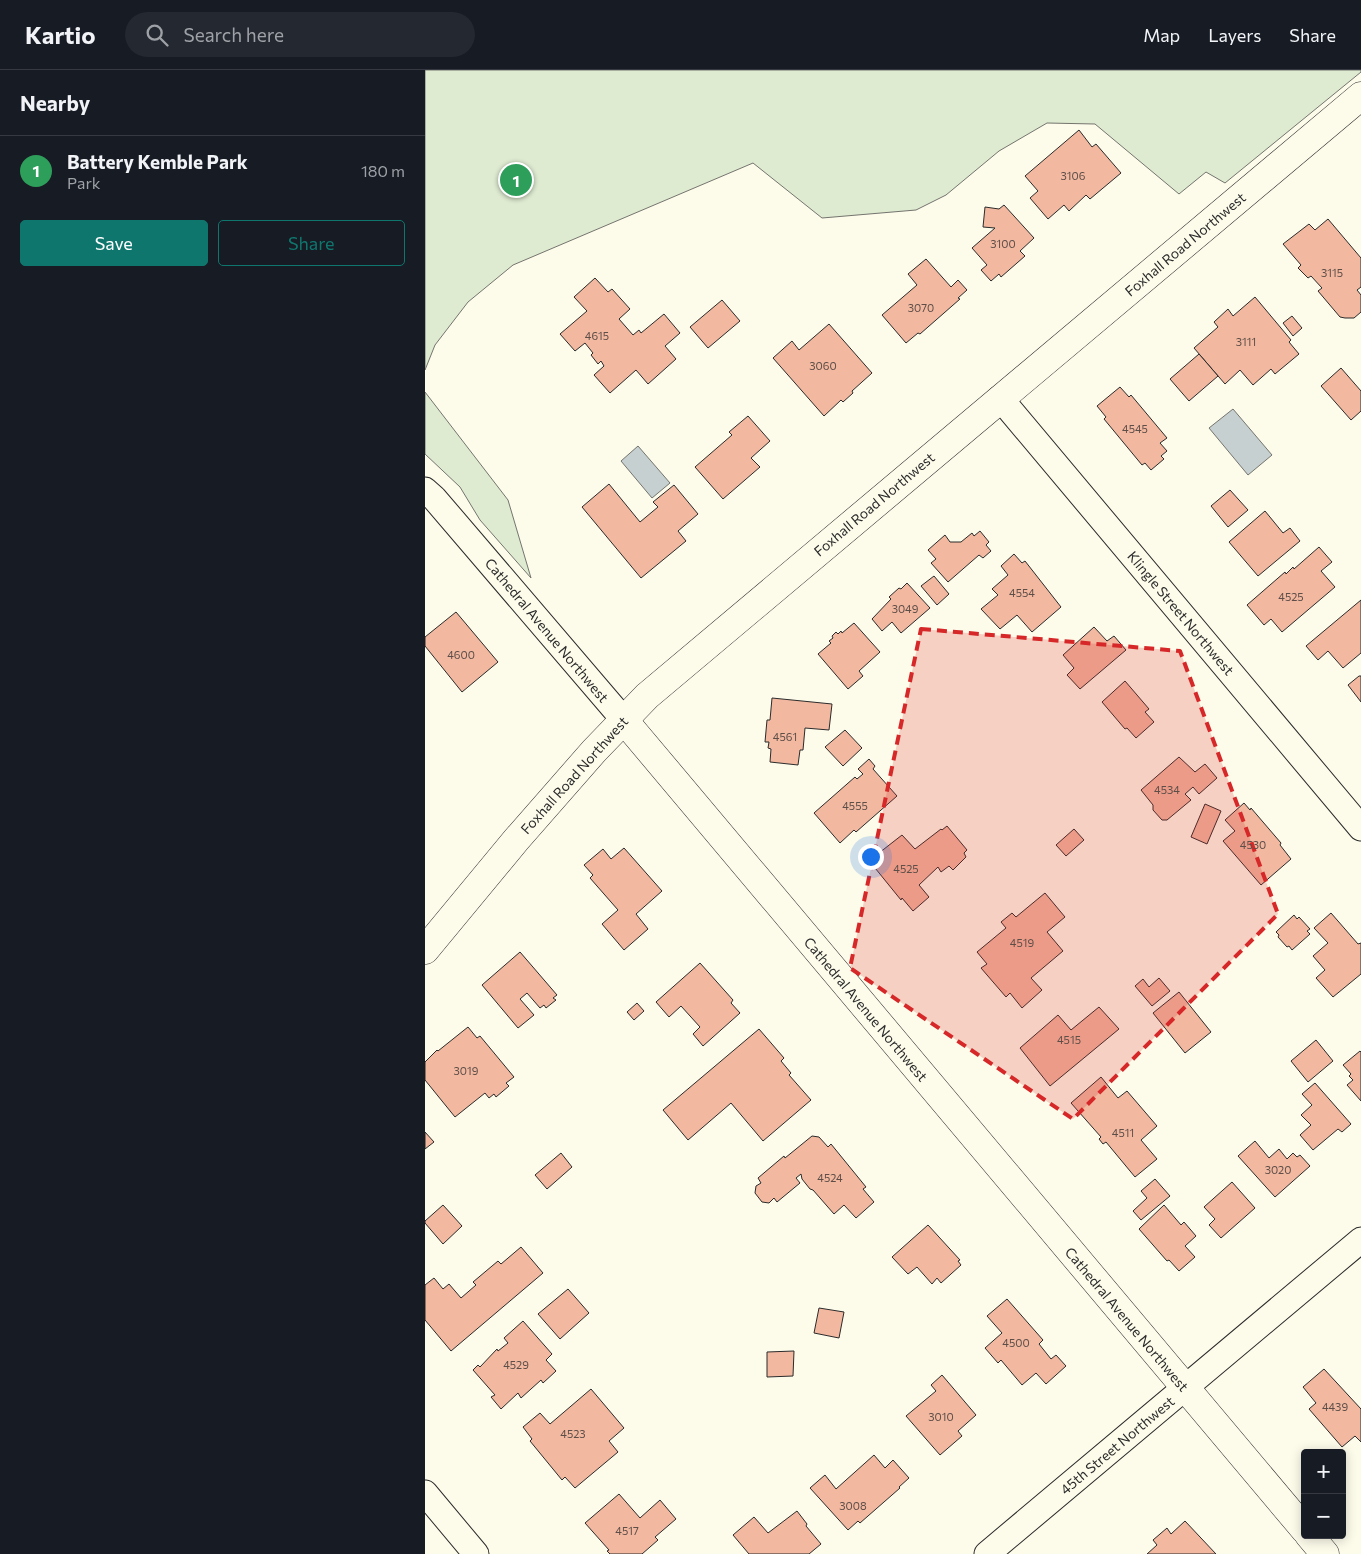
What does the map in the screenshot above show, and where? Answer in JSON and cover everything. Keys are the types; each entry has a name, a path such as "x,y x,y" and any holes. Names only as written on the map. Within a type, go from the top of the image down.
{"main road":[{"name":"Foxhall Road Northwest","path":"425,950 510,847 623,719 647,696 1361,96"},
{"name":"Cathedral Avenue Northwest","path":"623,719 1301,1525"},
{"path":"1312,1539 1325,1554"}],"street":[{"name":"Klingle Street Northwest","path":"1001,398 1361,828"},
{"name":"Cathedral Avenue Northwest","path":"425,490 434,498 623,719"},
{"name":"45th Street Northwest","path":"987,1554 1361,1240"},
{"path":"425,1493 475,1554"}],"highlighted area":[{"path":"921,629 1180,651 1278,914 1073,1119 850,968"}],"green space":[{"path":"425,70 1361,70 1361,72 1225,183 1206,172 1179,194 1095,124 1047,123 999,151 946,195 916,210 822,218 753,163 513,265 468,302 435,345 425,370"},
{"path":"425,392 508,500 531,578 480,520 460,487 425,454"}],"shaded area":[{"path":"1233,409 1272,455 1248,475 1209,428"},
{"path":"638,446 670,483 652,498 621,461"}],"building":[{"path":"1079,130 1092,147 1096,144 1121,173 1090,199 1086,195 1069,211 1064,205 1048,219 1030,198 1038,191 1025,176"},
{"path":"1004,205 1034,238 1020,251 1025,256 1001,277 999,274 991,281 981,270 987,265 972,248 995,228 983,227 985,207 999,209"},
{"path":"1328,219 1361,258 1361,287 1357,290 1361,295 1361,312 1354,318 1340,317 1318,291 1322,288 1311,276 1308,278 1298,268 1301,265 1283,244 1309,224 1315,230"},
{"path":"926,259 951,287 958,280 967,290 958,298 960,299 920,334 918,333 906,343 882,315 917,285 908,274"},
{"path":"595,278 608,292 612,289 630,309 619,319 633,335 639,330 641,333 664,314 680,333 665,346 676,359 648,384 636,370 610,393 594,375 604,366 601,361 598,364 591,355 593,353 585,343 575,351 560,334 587,311 574,297"},
{"path":"1255,297 1291,340 1289,342 1299,354 1275,374 1271,369 1253,385 1240,370 1225,384 1194,348 1218,327 1214,322 1228,309 1233,316"},
{"path":"722,300 740,321 708,348 690,327"},
{"path":"1292,316 1302,328 1293,336 1283,323"},
{"path":"829,324 872,373 843,402 841,400 824,416 773,358 792,341 799,350"},
{"path":"1199,354 1218,376 1189,401 1170,379"},
{"path":"1341,368 1361,391 1361,411 1351,420 1321,386"},
{"path":"1120,387 1129,397 1131,395 1167,438 1160,443 1167,451 1161,456 1164,459 1151,470 1145,463 1142,465 1104,419 1106,417 1097,406"},
{"path":"748,416 770,441 751,458 760,467 723,499 695,467 732,435 729,432"},
{"path":"609,484 640,522 658,507 653,502 674,485 698,514 678,531 686,541 641,578 582,507"},
{"path":"1230,490 1248,510 1228,527 1211,506"},
{"path":"1265,511 1283,533 1290,528 1300,541 1258,576 1229,542"},
{"path":"980,531 989,542 986,545 991,551 983,558 979,555 948,582 931,563 936,559 928,550 945,535 950,542 961,542 972,533 974,536"},
{"path":"1319,547 1332,562 1321,571 1335,587 1282,632 1271,619 1264,625 1247,605 1285,572 1286,574 1293,567 1294,569"},
{"path":"1014,554 1022,563 1025,561 1061,607 1032,632 1017,615 1000,629 981,609 998,595 992,589 1008,575 1001,566"},
{"path":"934,576 949,594 937,605 921,586"},
{"path":"907,583 930,608 901,633 892,622 882,631 872,619 891,599 889,597"},
{"path":"1361,600 1361,653 1343,668 1328,651 1318,660 1306,646"},
{"path":"456,612 498,662 462,692 425,646 425,637"},
{"path":"854,623 880,652 859,671 863,676 848,689 818,654 831,643 829,641 836,632 838,634 841,631 842,633"},
{"path":"1094,627 1107,641 1114,636 1126,650 1080,689 1067,675 1074,668 1063,655"},
{"path":"1361,676 1361,702 1348,685"},
{"path":"1125,681 1149,709 1145,712 1154,722 1136,738 1127,728 1125,729 1102,702"},
{"path":"772,698 832,704 829,730 805,728 803,750 800,750 798,765 770,762 771,749 768,748 769,742 765,742"},
{"path":"845,730 862,748 843,766 825,747"},
{"path":"1179,757 1195,772 1205,764 1217,778 1199,794 1193,787 1185,794 1191,800 1167,820 1162,820 1153,810 1153,805 1141,790"},
{"path":"869,759 875,766 873,769 897,796 856,832 854,830 840,843 814,813 855,777 857,779 863,774 858,769"},
{"path":"1244,803 1250,810 1251,808 1281,843 1280,845 1291,859 1261,885 1223,841 1235,831 1225,820"},
{"path":"1205,804 1221,811 1207,844 1191,837"},
{"path":"947,826 967,850 964,853 966,857 953,870 949,866 941,872 938,867 919,885 929,897 913,911 902,898 901,900 870,860 902,835 915,849"},
{"path":"1074,829 1084,840 1066,856 1056,845"},
{"path":"624,848 662,891 636,914 648,929 624,950 602,924 618,910 590,878 593,875 584,865 603,849 611,859"},
{"path":"1045,893 1065,917 1047,932 1063,951 1031,978 1042,990 1022,1008 1010,993 1006,997 981,968 987,964 977,952 1006,928 1001,922 1012,913 1016,917"},
{"path":"1331,913 1358,944 1361,943 1361,974 1333,997 1316,978 1325,970 1313,956 1328,943 1314,928"},
{"path":"1294,915 1297,919 1299,917 1310,929 1307,931 1310,934 1292,950 1278,937 1279,935 1276,932"},
{"path":"520,952 557,995 553,998 556,1000 546,1008 544,1005 540,1008 527,993 520,999 534,1015 518,1028 482,985"},
{"path":"700,963 733,1000 731,1003 740,1013 703,1046 693,1034 700,1027 681,1006 669,1017 656,1002"},
{"path":"1159,978 1170,991 1152,1006 1135,986 1143,979 1149,987"},
{"path":"1179,992 1211,1032 1185,1053 1153,1013"},
{"path":"637,1003 644,1011 634,1020 627,1012"},
{"path":"1099,1007 1119,1029 1050,1086 1020,1048 1058,1015 1071,1030"},
{"path":"468,1027 477,1038 480,1036 514,1077 506,1083 509,1086 496,1097 494,1094 489,1098 485,1093 455,1117 425,1080 425,1062 437,1050"},
{"path":"759,1029 784,1058 781,1061 791,1073 789,1075 811,1100 763,1141 731,1103 688,1140 663,1110"},
{"path":"1316,1040 1333,1061 1308,1082 1291,1061"},
{"path":"1360,1051 1361,1101 1347,1085 1353,1080 1349,1076 1351,1074 1343,1065"},
{"path":"1101,1077 1118,1098 1127,1091 1157,1126 1141,1140 1157,1159 1135,1177 1106,1142 1103,1144 1099,1139 1101,1137 1071,1103"},
{"path":"1315,1083 1351,1124 1342,1132 1338,1129 1313,1150 1300,1135 1311,1125 1301,1115 1312,1105 1302,1094"},
{"path":"425,1132 434,1142 425,1149"},
{"path":"812,1136 819,1137 828,1147 831,1144 866,1187 863,1189 874,1202 856,1218 844,1205 834,1214 810,1189 802,1179 801,1174 796,1178 800,1183 777,1202 774,1198 769,1203 762,1202 755,1193 756,1186 761,1183 758,1178"},
{"path":"1255,1141 1269,1158 1279,1149 1287,1159 1293,1153 1297,1157 1300,1155 1310,1166 1275,1197 1238,1156"},
{"path":"561,1153 572,1167 547,1189 535,1175"},
{"path":"1155,1179 1170,1196 1141,1220 1133,1211 1147,1198 1141,1191"},
{"path":"1232,1182 1255,1208 1221,1238 1209,1225 1215,1219 1204,1207"},
{"path":"443,1205 462,1226 443,1244 425,1221"},
{"path":"1164,1205 1181,1225 1184,1222 1196,1236 1185,1246 1195,1257 1179,1271 1169,1260 1167,1261 1139,1229"},
{"path":"928,1225 960,1260 958,1261 961,1265 941,1283 937,1278 932,1284 917,1267 908,1274 892,1257"},
{"path":"521,1247 543,1273 451,1351 425,1320 425,1285 434,1278 443,1289 449,1284 461,1298 476,1285 473,1282 498,1261 501,1264"},
{"path":"568,1289 589,1313 560,1339 538,1314"},
{"path":"1007,1299 1043,1340 1039,1344 1051,1359 1056,1355 1066,1366 1046,1384 1036,1373 1022,1385 1001,1360 998,1363 985,1348 1002,1333 987,1316"},
{"path":"819,1308 844,1312 839,1338 814,1333"},
{"path":"523,1321 552,1354 546,1360 556,1371 543,1383 541,1380 521,1398 518,1393 501,1409 491,1397 495,1395 473,1370 478,1365 480,1367 497,1349 498,1351 508,1343 504,1338"},
{"path":"794,1351 793,1376 767,1377 767,1352"},
{"path":"1324,1369 1361,1409 1361,1442 1355,1436 1342,1447 1309,1409 1316,1403 1303,1387"},
{"path":"942,1375 976,1415 958,1431 962,1436 940,1455 906,1416 936,1391 931,1385"},
{"path":"591,1389 624,1428 609,1441 618,1452 575,1488 565,1477 562,1480 530,1441 532,1439 523,1427 540,1413 550,1424"},
{"path":"874,1455 885,1468 893,1460 909,1478 860,1523 858,1521 848,1530 810,1488 825,1475 836,1489"},
{"path":"619,1494 640,1518 660,1500 676,1519 655,1537 658,1540 642,1554 610,1554 607,1551 609,1550 585,1523"},
{"path":"797,1511 807,1524 806,1526 821,1544 809,1554 749,1554 733,1535 754,1517 768,1533"},
{"path":"1185,1521 1216,1554 1147,1554 1157,1545 1153,1540 1167,1528 1171,1534"}],"place":[{"name":"Battery Kemble Park","path":"516,180"}]}
